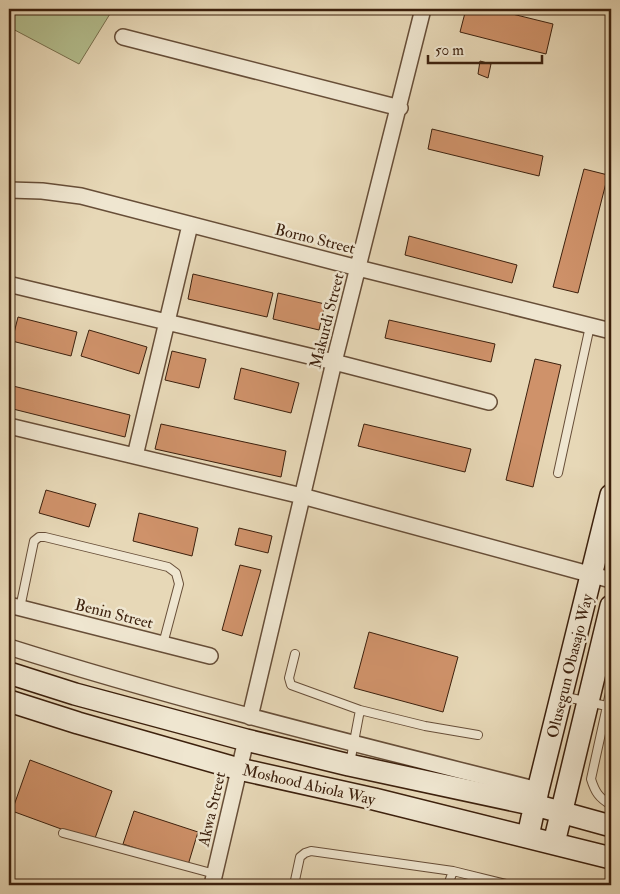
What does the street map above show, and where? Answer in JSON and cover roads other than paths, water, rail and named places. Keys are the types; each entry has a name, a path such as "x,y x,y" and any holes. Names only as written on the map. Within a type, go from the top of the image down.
{"main road":[{"name":"Olusegun Obasajo Way","path":"528,836 562,696 602,577 611,495"},
{"name":"Olusegun Obasajo Way","path":"554,843 561,812 602,705 611,606"},
{"name":"Moshood Abiola Way","path":"9,673 75,694 246,740 349,765 537,797 561,812 611,826"},
{"name":"Moshood Abiola Way","path":"9,701 78,723 239,769 528,836 611,858"}],"street":[{"name":"Makurdi Street","path":"250,717 334,362 424,9"},
{"path":"123,38 400,108"},
{"name":"Borno Street","path":"9,190 42,190 81,196 611,331"},
{"path":"135,456 190,225"},
{"path":"9,287 12,285 334,362 489,402"},
{"path":"9,426 302,496 602,577"},
{"name":"Benin Street","path":"15,606 210,656"},
{"path":"9,647 104,678 354,743 537,797"},
{"name":"Akwa Street","path":"214,880 246,740"}],"lane":[{"path":"558,473 590,326"},
{"path":"15,606 34,541 39,537 168,567 176,573 179,584 163,644"},
{"path":"295,654 289,678 291,685 360,710 426,726 478,735"},
{"path":"611,688 602,705 591,779 594,791 602,800 611,805"},
{"path":"562,696 602,705"},
{"path":"349,765 360,710"},
{"path":"62,833 214,880"},
{"path":"294,885 300,856 305,852 312,851 453,871 510,885"},
{"path":"448,885 453,871"}]}
